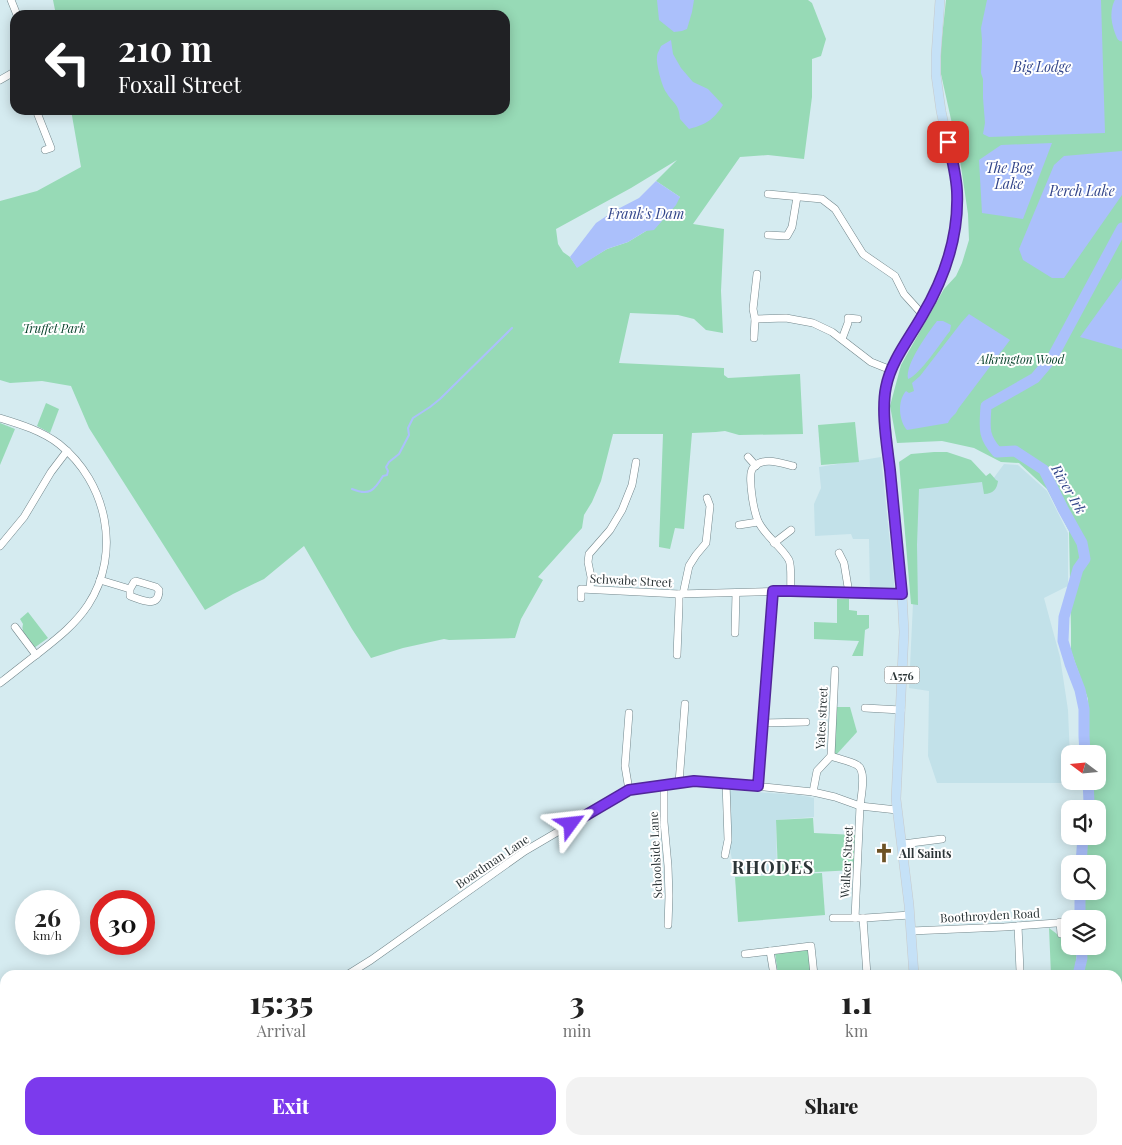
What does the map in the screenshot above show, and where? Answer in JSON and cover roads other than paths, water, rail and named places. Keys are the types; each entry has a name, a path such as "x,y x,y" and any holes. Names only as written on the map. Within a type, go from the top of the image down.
{"main road":[{"name":"A576","path":"914,970 910,915 896,788 904,632 902,594 884,411 885,394 891,370 923,315 942,277 955,230 956,179 936,82 940,0"}],"street":[{"path":"38,115 51,148 45,150"},
{"path":"768,194 822,199 834,209 863,254 895,276 904,294 923,315"},
{"path":"768,235 787,236 792,227 797,197"},
{"path":"754,338 755,319 752,309 757,274"},
{"path":"755,319 786,318 806,321 824,327 871,362 891,370"},
{"path":"842,339 848,318 858,319"},
{"path":"0,418 26,426 45,435 67,451 83,468 94,486 101,504 106,543 105,559 100,580 96,591 80,616 71,626 0,684"},
{"path":"0,546 24,517 51,472 67,451"},
{"path":"748,457 756,466"},
{"path":"791,591 790,562 758,522 753,502 751,475 753,468 761,463 772,461 793,466"},
{"path":"590,589 589,554 610,530 622,510 632,485 636,465 626,465"},
{"path":"676,655 681,594 689,566 706,543 710,506 707,498"},
{"path":"739,525 758,522"},
{"path":"774,543 791,530"},
{"path":"839,554 844,563 849,593"},
{"path":"100,580 130,589"},
{"name":"Schwabe Street","path":"581,598 581,589 681,594 791,591 902,594"},
{"path":"758,786 773,591"},
{"path":"735,633 736,593"},
{"path":"15,627 36,655"},
{"name":"Yates street","path":"813,792 817,771 831,756 835,670"},
{"path":"680,783 685,704"},
{"path":"865,708 901,710"},
{"path":"629,713 625,766 629,790"},
{"path":"763,723 806,722"},
{"name":"Walker Street","path":"831,756 859,765 862,770 855,918"},
{"name":"Boardman Lane","path":"355,970 525,851 629,790 694,781 726,783 813,792 860,806 897,810"},
{"path":"724,855 728,840 726,783"},
{"name":"Schoolside Lane","path":"664,785 664,822 669,896 668,925"},
{"path":"903,844 942,839"},
{"path":"833,918 910,915"},
{"path":"863,918 867,970"},
{"path":"1060,922 1061,934"},
{"name":"Boothroyden Road","path":"911,931 1060,922"},
{"path":"1018,926 1020,970"},
{"path":"745,954 811,946 813,970"},
{"path":"770,951 773,970"}],"water":[{"path":"657,0 694,0 687,29 674,32 659,20"},
{"name":"Big Lodge","path":"987,0 1101,0 1105,133 989,137 983,134 985,123 983,79 981,73 981,28"},
{"path":"671,40 673,54 681,68 693,82 708,89 723,105 709,121 689,129 680,119 677,107 664,89 658,70 657,56 661,46"},
{"name":"The Bog Lake","path":"1052,143 1023,219 982,213 979,160 1001,145"},
{"name":"Perch Lake","path":"1122,151 1122,195 1064,278 1052,278 1023,260 1019,249 1054,165 1064,156"},
{"name":"Frank's Dam","path":"656,181 680,197 676,205 654,230 646,231 628,242 607,249 577,268 570,257 596,223 639,198"},
{"path":"1122,278 1122,349 1080,337 1121,280"},
{"path":"969,314 1010,340 948,423 907,430 902,422 900,411 903,395 906,391 909,393 914,391 912,383 920,376"},
{"path":"937,321 943,321 951,325 950,331 924,365 908,379 913,357"}],"waterway":[{"name":"River Irk","path":"1121,0 1117,18 1122,36"},
{"name":"River Irk","path":"1084,745 1084,709 1080,690 1063,641 1064,617 1078,569 1085,559 1082,543 1044,470 1015,451 997,452 992,446 986,431 986,406 1035,378 1052,358 1122,228"},
{"path":"352,489 363,492 374,489 383,476 387,475 386,467 389,462 399,454 409,435 408,428 413,418 440,399 512,328"},
{"name":"River Irk","path":"1088,790 1089,800"},
{"name":"River Irk","path":"1082,845 1082,855"},
{"name":"River Irk","path":"1080,900 1080,910"},
{"name":"River Irk","path":"1079,970 1082,955"}],"place":[{"name":"All Saints","path":"884,853"}],"district":[{"name":"RHODES","path":"773,867"}],"park label":[{"name":"Truffet Park","path":"54,328"},
{"name":"Alkrington Wood","path":"1021,359"}]}
